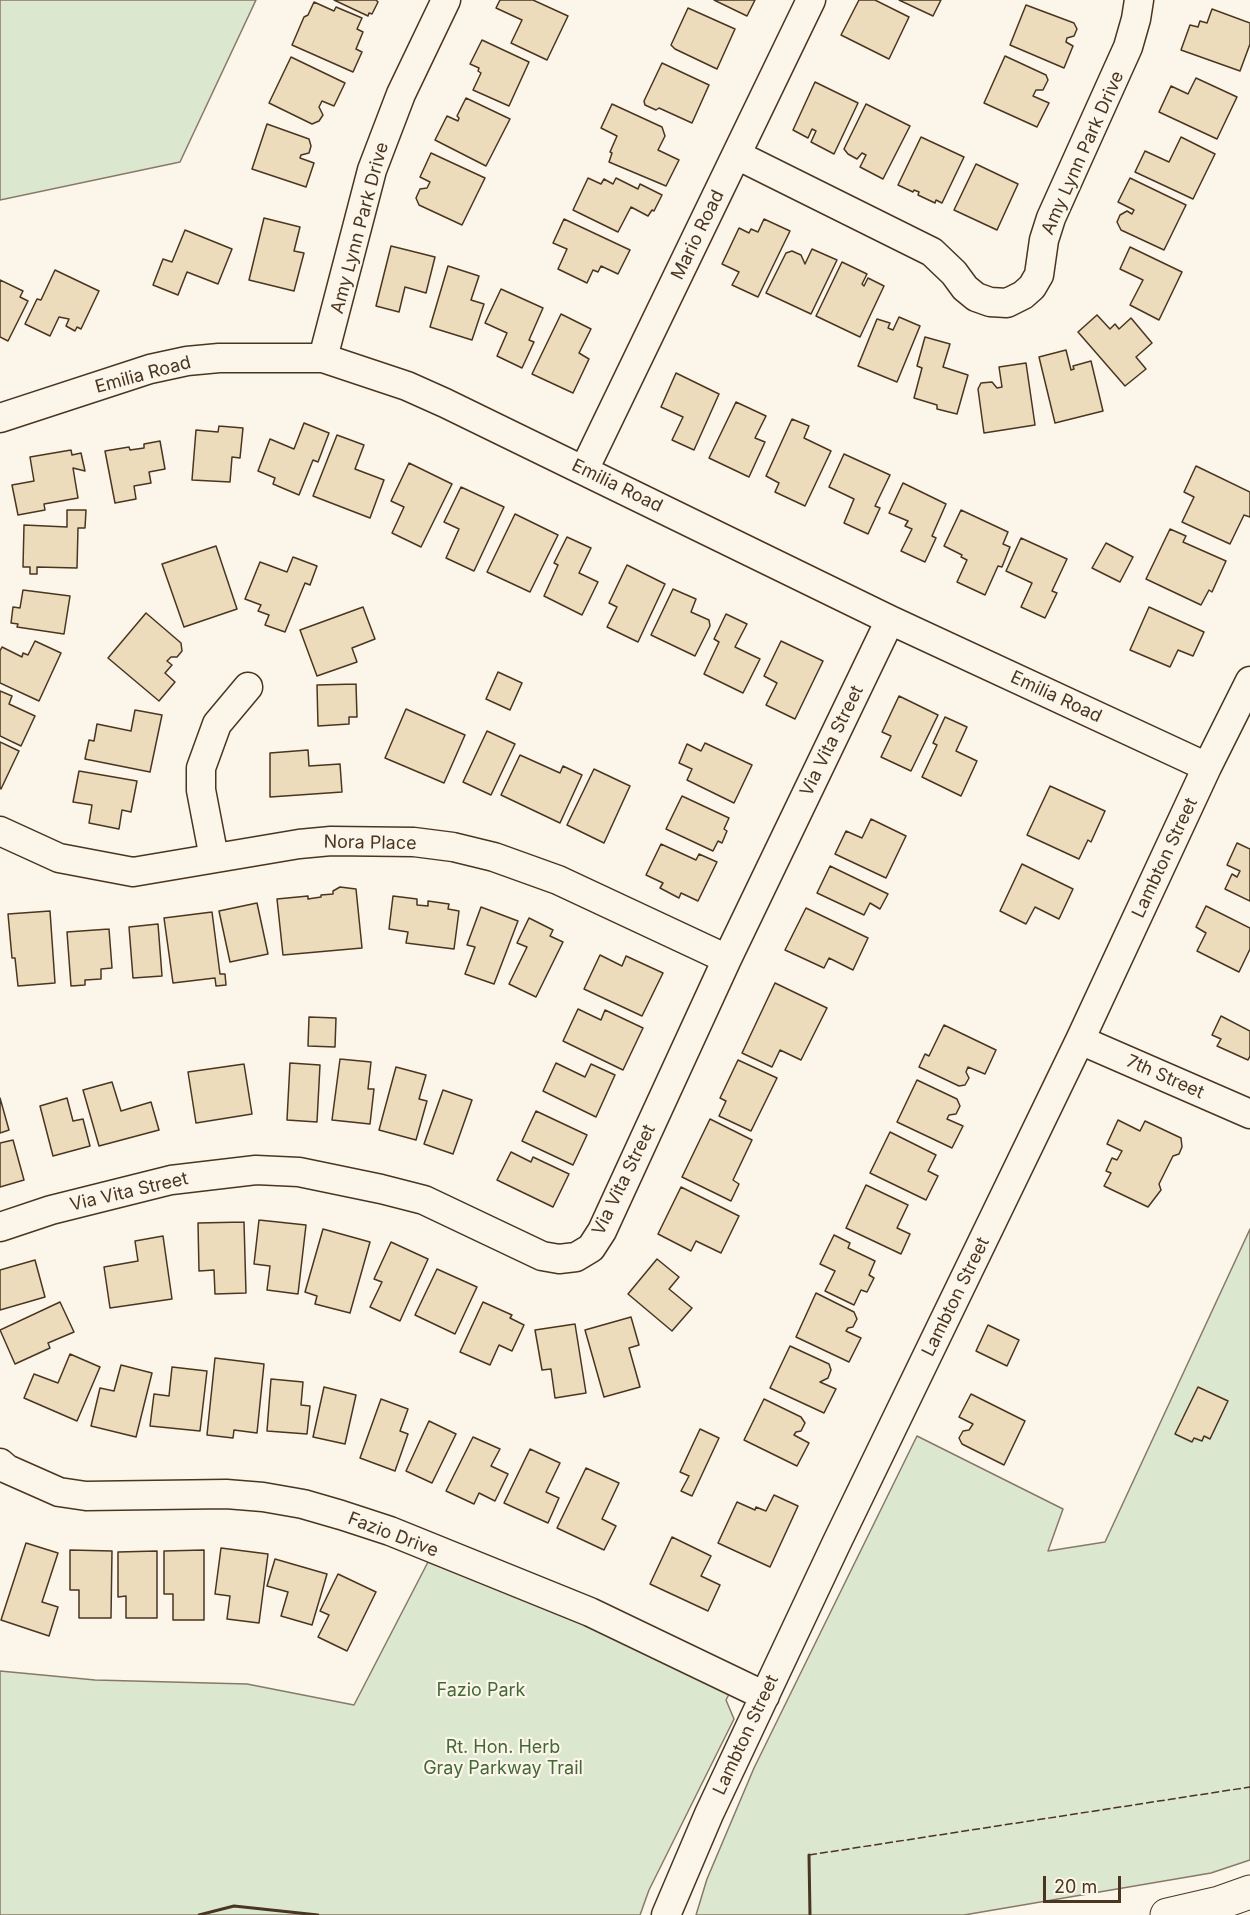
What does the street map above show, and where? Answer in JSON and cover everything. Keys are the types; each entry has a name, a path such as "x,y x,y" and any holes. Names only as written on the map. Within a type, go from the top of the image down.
{"highway":[{"path":"1167,1915 1219,1903 1250,1892"}],"street":[{"name":"Amy Lynn Park Drive","path":"323,358 372,170 401,94 446,0"},
{"name":"Mario Road","path":"584,470 811,0"},
{"name":"Amy Lynn Park Drive","path":"737,155 932,252 954,273 964,288 976,297 990,302 1007,303 1032,288 1039,275 1044,240 1051,218 1128,47 1136,20 1138,0"},
{"name":"Emilia Road","path":"0,418 150,369 187,361 219,358 323,358 407,386 890,620 1207,767"},
{"name":"Via Vita Street","path":"0,1227 51,1210 171,1180 256,1170 299,1172 371,1186 424,1200 542,1256 559,1259 576,1257 591,1248 602,1231 728,959 890,620"},
{"name":"Lambton Street","path":"666,1915 705,1823 765,1696 1250,681"},
{"path":"214,858 201,790 201,768 217,724 248,687"},
{"name":"Nora Place","path":"0,831 59,858 133,872 330,840 414,842 453,847 494,857 558,880 728,959"},
{"name":"7th Street","path":"1080,1040 1250,1114"},
{"name":"Fazio Drive","path":"0,1463 7,1469 58,1492 86,1496 226,1494 263,1497 303,1504 341,1515 390,1532 590,1612 765,1696"}],"green space":[{"path":"0,0 256,0 180,162 0,200"},
{"path":"1250,1229 1250,1860 1211,1873 964,1915 696,1915 707,1879 754,1768 917,1436 1063,1509 1048,1551 1105,1542"},
{"name":"Rt. Hon. Herb Gray Parkway Trail","path":"428,1562 736,1681 726,1700 734,1719 649,1890 640,1915 0,1915 0,1671 95,1680 247,1684 354,1705"}],"building":[{"path":"334,0 376,0 378,2 372,14 369,13 368,16"},
{"path":"500,0 533,0 568,16 547,60 511,43 522,20 496,8"},
{"path":"714,0 755,0 747,16"},
{"path":"859,0 875,0 909,17 889,59 841,35"},
{"path":"899,0 941,0 933,16"},
{"path":"314,2 334,11 336,7 362,18 357,29 363,32 356,49 362,52 353,72 292,45 304,17 308,15"},
{"path":"1026,5 1074,23 1077,29 1074,36 1067,38 1066,42 1073,46 1064,68 1010,45"},
{"path":"688,8 735,29 717,69 671,45"},
{"path":"1212,9 1250,23 1250,44 1240,71 1181,50 1190,25 1198,27 1200,21 1207,23"},
{"path":"482,40 529,62 509,106 473,90 481,73 478,71 479,68 470,64"},
{"path":"1005,56 1046,75 1048,80 1043,90 1036,90 1033,96 1049,103 1037,127 984,103"},
{"path":"291,57 345,83 334,106 322,101 319,107 323,115 319,121 312,124 269,103"},
{"path":"662,63 709,85 692,123 659,108 656,110 645,105 644,101"},
{"path":"1196,78 1237,97 1217,139 1159,112 1171,86 1188,94"},
{"path":"815,82 858,103 834,154 811,142 816,131 812,129 808,138 793,130"},
{"path":"466,98 510,119 486,166 435,140 447,116 458,121 457,116"},
{"path":"612,104 662,127 665,136 658,150 679,160 666,186 609,162 612,153 610,152 617,136 601,128"},
{"path":"866,104 910,126 883,179 860,167 866,155 862,153 857,159 844,149"},
{"path":"267,124 309,139 311,146 309,153 301,155 300,158 314,163 306,187 252,169"},
{"path":"921,137 964,157 942,203 936,200 935,203 918,195 919,192 914,190 913,192 898,185"},
{"path":"1181,137 1215,154 1193,199 1135,172 1145,151 1169,162"},
{"path":"431,153 485,178 462,225 419,205 416,198 420,189 427,188 430,182 420,177"},
{"path":"976,164 1018,184 997,230 954,210"},
{"path":"588,178 601,184 604,179 613,184 616,178 638,189 640,184 662,195 654,211 652,210 648,216 631,207 618,232 573,210"},
{"path":"1130,178 1186,205 1164,250 1121,230 1117,222 1120,215 1127,211 1132,214 1134,210 1118,202"},
{"path":"264,218 300,227 294,251 304,253 294,291 249,280"},
{"path":"564,219 630,250 618,274 601,266 598,272 593,270 587,283 558,269 567,249 553,243"},
{"path":"764,219 790,231 758,297 732,285 739,272 722,264 739,228 749,233 751,229 758,232"},
{"path":"185,230 232,249 218,284 187,272 178,295 153,285 163,259 172,262"},
{"path":"391,246 435,257 426,293 405,287 399,312 376,306"},
{"path":"1130,247 1182,272 1159,320 1130,305 1143,280 1120,269"},
{"path":"812,249 837,260 811,314 766,293 786,253 792,251 801,255 805,264"},
{"path":"842,262 867,274 862,284 864,286 868,278 884,286 860,337 816,316"},
{"path":"448,266 479,276 471,300 484,304 472,340 430,327"},
{"path":"55,270 99,291 81,329 77,327 75,331 66,326 69,319 59,317 50,336 25,324 37,299 41,300"},
{"path":"0,280 23,291 20,297 28,301 8,341 0,337"},
{"path":"501,289 543,308 529,340 534,342 522,368 497,356 507,333 485,323"},
{"path":"561,314 591,329 579,353 589,359 573,393 532,374"},
{"path":"1097,315 1110,329 1115,324 1119,329 1131,318 1152,343 1136,357 1146,369 1125,386 1078,332"},
{"path":"899,317 920,326 897,382 858,366 877,319 890,323 888,328 893,330"},
{"path":"925,337 950,344 943,367 968,375 957,414 937,409 937,405 914,398 922,368 917,366"},
{"path":"1066,350 1071,370 1074,369 1073,366 1091,361 1103,411 1055,423 1039,357"},
{"path":"1026,363 1035,425 984,433 978,389 981,383 992,382 997,388 1002,387 999,367"},
{"path":"676,373 719,394 694,450 672,440 683,417 661,407"},
{"path":"736,402 766,416 755,438 765,442 749,477 709,458"},
{"path":"792,419 809,426 804,438 831,451 805,506 775,492 779,483 766,476"},
{"path":"304,423 329,433 318,462 313,460 299,495 273,484 275,478 258,471 270,439 294,449"},
{"path":"219,426 243,428 240,458 232,457 230,482 192,480 196,430 218,432"},
{"path":"337,435 364,445 355,469 384,480 370,518 313,496"},
{"path":"160,441 165,469 149,472 151,483 134,486 136,499 115,503 105,451 129,447 130,450 144,448 144,444"},
{"path":"71,450 72,455 81,453 85,471 73,468 78,498 44,504 45,510 18,515 12,485 34,481 30,457"},
{"path":"844,454 890,475 875,506 880,508 868,534 844,523 854,499 829,487"},
{"path":"409,463 452,484 421,547 392,533 404,507 391,501"},
{"path":"1196,466 1250,492 1250,517 1244,515 1230,544 1182,522 1194,497 1184,492"},
{"path":"903,483 946,504 932,536 936,538 925,562 901,551 912,529 905,526 908,521 889,513"},
{"path":"461,487 504,507 474,571 446,558 459,529 444,522"},
{"path":"67,510 86,510 85,528 78,528 77,568 37,567 37,574 30,574 30,567 23,567 24,525 67,527"},
{"path":"961,510 1008,532 1003,544 1010,547 1002,567 998,566 985,595 957,582 967,560 944,546"},
{"path":"515,514 558,535 530,592 487,572"},
{"path":"1170,529 1186,536 1183,542 1226,561 1212,592 1209,590 1201,605 1146,579"},
{"path":"567,537 591,548 579,573 598,582 582,615 544,596 558,565 554,563"},
{"path":"1021,538 1067,559 1052,591 1057,593 1045,618 1021,607 1032,583 1006,571"},
{"path":"1106,543 1133,557 1120,582 1092,568"},
{"path":"216,546 237,609 184,627 162,564"},
{"path":"293,557 317,566 310,585 305,583 285,632 265,625 269,615 258,611 261,605 245,599 260,562 287,572"},
{"path":"627,565 665,584 638,642 607,627 617,607 609,603"},
{"path":"673,589 696,599 691,612 709,620 710,626 695,656 651,635"},
{"path":"23,590 70,596 64,634 17,627 18,624 11,623 13,607 20,608"},
{"path":"363,607 375,639 352,648 357,662 317,676 300,630"},
{"path":"1149,607 1204,632 1193,656 1178,650 1170,667 1130,650"},
{"path":"146,613 181,643 182,651 177,657 171,657 167,661 172,665 165,673 175,682 159,701 108,658"},
{"path":"726,614 747,624 735,647 760,659 743,693 704,674 719,642 714,639"},
{"path":"35,641 61,653 39,701 0,683 2,647 22,657 23,653 28,655"},
{"path":"781,641 823,661 795,719 766,705 777,683 764,676"},
{"path":"498,672 522,683 510,710 486,699"},
{"path":"356,684 357,717 349,717 349,724 318,726 317,685"},
{"path":"0,691 12,696 9,704 35,716 21,746 0,736"},
{"path":"899,696 938,715 911,771 881,757 891,736 882,732"},
{"path":"406,709 465,735 444,783 385,758"},
{"path":"135,710 162,715 150,772 85,759 89,740 94,741 97,724 131,731"},
{"path":"945,717 967,727 956,751 977,761 961,796 922,777 937,745 933,743"},
{"path":"487,731 515,744 491,795 463,782"},
{"path":"0,742 19,751 1,789 0,788"},
{"path":"705,743 752,765 734,803 687,780 692,769 679,763 687,744 701,751"},
{"path":"308,750 309,766 340,764 342,792 270,797 270,753"},
{"path":"520,755 560,773 563,766 582,775 560,823 501,795"},
{"path":"594,769 630,786 604,843 567,825"},
{"path":"79,771 137,781 131,812 122,810 119,829 89,823 92,805 73,802"},
{"path":"1050,786 1105,811 1091,842 1088,840 1079,859 1027,835"},
{"path":"682,796 729,818 724,829 727,831 722,843 718,841 713,851 666,829"},
{"path":"871,819 906,836 886,878 835,854 846,831 862,838"},
{"path":"1237,843 1250,849 1250,901 1225,889 1232,874 1237,877 1240,871 1227,865"},
{"path":"661,844 696,860 699,854 717,862 698,901 681,893 679,898 660,888 663,883 646,875"},
{"path":"1022,864 1073,889 1059,919 1035,907 1026,924 1000,911"},
{"path":"830,866 888,894 880,909 870,903 864,915 817,893"},
{"path":"340,887 356,889 362,948 283,955 277,899 321,897 321,895 333,894 333,891"},
{"path":"393,896 417,899 417,905 428,906 428,901 449,904 448,909 459,911 454,949 406,943 408,932 389,929"},
{"path":"257,903 268,954 230,962 219,911"},
{"path":"1206,906 1250,928 1250,949 1239,972 1197,951 1206,933 1196,927"},
{"path":"481,907 518,921 494,984 465,974 475,947 467,945"},
{"path":"806,908 868,938 853,970 829,958 824,968 785,950"},
{"path":"50,911 55,983 18,986 15,958 12,958 8,914"},
{"path":"212,912 220,974 225,974 226,985 216,986 215,978 173,983 164,918"},
{"path":"529,918 553,930 550,936 563,942 536,997 509,984 527,947 517,943"},
{"path":"158,924 162,976 133,978 129,927"},
{"path":"109,929 112,968 101,969 101,979 85,980 85,985 71,986 67,932"},
{"path":"600,955 622,966 626,956 663,973 642,1016 584,989"},
{"path":"775,983 827,1008 801,1060 780,1050 772,1067 742,1053"},
{"path":"578,1009 601,1020 605,1010 643,1028 623,1070 563,1041"},
{"path":"1221,1016 1250,1031 1248,1060 1217,1046 1221,1039 1212,1035"},
{"path":"309,1017 336,1018 335,1047 308,1046"},
{"path":"944,1025 996,1050 985,1074 968,1067 966,1072 969,1078 965,1085 959,1086 919,1067 925,1054 929,1056"},
{"path":"340,1059 371,1062 368,1089 374,1089 370,1124 332,1120"},
{"path":"738,1060 777,1078 751,1131 719,1116 726,1101 720,1098"},
{"path":"290,1063 320,1065 317,1122 287,1120"},
{"path":"556,1063 585,1077 591,1064 615,1075 596,1117 543,1091"},
{"path":"244,1064 252,1114 196,1123 188,1072"},
{"path":"396,1067 426,1075 419,1099 427,1101 416,1140 379,1130"},
{"path":"917,1080 957,1099 960,1106 956,1114 949,1115 947,1119 963,1126 952,1148 897,1122"},
{"path":"112,1082 121,1111 151,1102 159,1130 99,1146 83,1090"},
{"path":"443,1090 472,1100 453,1154 424,1144"},
{"path":"0,1098 9,1130 0,1133"},
{"path":"67,1098 73,1121 83,1119 90,1146 53,1156 40,1106"},
{"path":"536,1111 587,1135 573,1165 522,1141"},
{"path":"710,1119 752,1140 733,1180 739,1184 731,1201 682,1177"},
{"path":"1118,1120 1140,1131 1145,1121 1181,1138 1182,1147 1179,1154 1173,1156 1159,1184 1161,1190 1148,1207 1104,1186 1111,1173 1106,1171 1112,1158 1117,1160 1122,1151 1107,1144"},
{"path":"890,1132 936,1155 928,1171 938,1176 926,1200 870,1173"},
{"path":"13,1140 24,1180 0,1187 0,1143"},
{"path":"511,1152 531,1162 533,1157 569,1174 553,1207 497,1180"},
{"path":"866,1185 908,1205 897,1228 910,1234 901,1254 846,1228"},
{"path":"681,1187 739,1216 721,1253 696,1241 691,1251 658,1234"},
{"path":"259,1220 306,1225 298,1294 267,1290 270,1266 254,1264"},
{"path":"244,1222 246,1293 215,1294 214,1270 199,1271 198,1223"},
{"path":"323,1229 370,1242 350,1313 315,1304 317,1296 305,1292"},
{"path":"834,1235 850,1243 848,1248 875,1261 869,1275 874,1278 867,1292 861,1290 854,1305 825,1291 835,1271 820,1264"},
{"path":"163,1236 172,1299 110,1308 104,1267 138,1261 135,1241"},
{"path":"391,1242 428,1259 400,1321 370,1307 382,1282 374,1279"},
{"path":"657,1259 679,1277 669,1289 692,1308 672,1331 628,1294"},
{"path":"35,1260 45,1297 0,1310 0,1270"},
{"path":"437,1269 477,1287 455,1334 415,1315"},
{"path":"816,1293 854,1312 857,1319 853,1327 846,1331 861,1338 849,1362 796,1337"},
{"path":"60,1302 74,1332 48,1343 50,1348 15,1364 0,1330"},
{"path":"483,1302 512,1315 510,1318 524,1325 512,1351 499,1345 490,1365 460,1352"},
{"path":"631,1317 639,1345 629,1348 640,1387 604,1397 585,1330"},
{"path":"575,1324 586,1393 555,1398 551,1369 542,1370 535,1330"},
{"path":"988,1325 1019,1340 1007,1366 976,1351"},
{"path":"790,1346 829,1364 831,1370 828,1378 820,1382 836,1389 824,1413 770,1388"},
{"path":"70,1354 100,1367 77,1421 24,1398 34,1374 58,1383"},
{"path":"215,1358 264,1364 257,1433 234,1430 233,1438 207,1435"},
{"path":"121,1365 152,1373 136,1437 91,1426 100,1388 114,1391"},
{"path":"172,1367 207,1371 200,1431 150,1426 154,1394 169,1396"},
{"path":"271,1379 303,1382 301,1405 310,1406 307,1434 267,1431"},
{"path":"324,1387 356,1395 345,1444 313,1437"},
{"path":"1198,1387 1228,1401 1210,1439 1204,1436 1202,1441 1194,1438 1192,1442 1175,1434"},
{"path":"971,1394 1025,1421 1004,1465 962,1444 959,1438 963,1431 969,1430 973,1424 959,1417"},
{"path":"381,1399 408,1409 400,1431 408,1434 395,1471 360,1458"},
{"path":"764,1399 801,1417 805,1423 801,1431 794,1435 809,1443 797,1466 744,1440"},
{"path":"429,1421 456,1434 432,1483 406,1471"},
{"path":"700,1429 719,1438 692,1496 681,1491 689,1476 680,1472"},
{"path":"473,1437 500,1449 491,1466 508,1474 495,1501 479,1493 474,1504 446,1491"},
{"path":"530,1449 560,1463 546,1492 559,1498 548,1523 504,1503"},
{"path":"586,1468 619,1483 602,1519 616,1526 604,1550 557,1528"},
{"path":"774,1495 798,1506 770,1567 718,1543 737,1502 755,1510 756,1507 766,1511"},
{"path":"672,1537 711,1556 701,1576 720,1585 708,1611 650,1584"},
{"path":"26,1543 58,1553 42,1602 58,1607 49,1636 1,1620"},
{"path":"221,1548 268,1554 259,1623 227,1619 230,1596 215,1594"},
{"path":"70,1550 112,1551 111,1618 79,1618 79,1590 70,1590"},
{"path":"204,1550 204,1620 173,1620 173,1594 164,1594 164,1551"},
{"path":"157,1551 157,1618 126,1618 126,1596 118,1597 118,1552"},
{"path":"275,1559 327,1574 312,1625 281,1616 288,1592 267,1586"},
{"path":"338,1574 376,1592 347,1651 318,1637 329,1615 320,1611"}],"fence":[{"path":"809,1855 1250,1787"}],"wall":[{"path":"809,1855 810,1915"},
{"path":"199,1915 234,1906 318,1915"}],"park label":[{"name":"Fazio Park","path":"481,1691"}]}
